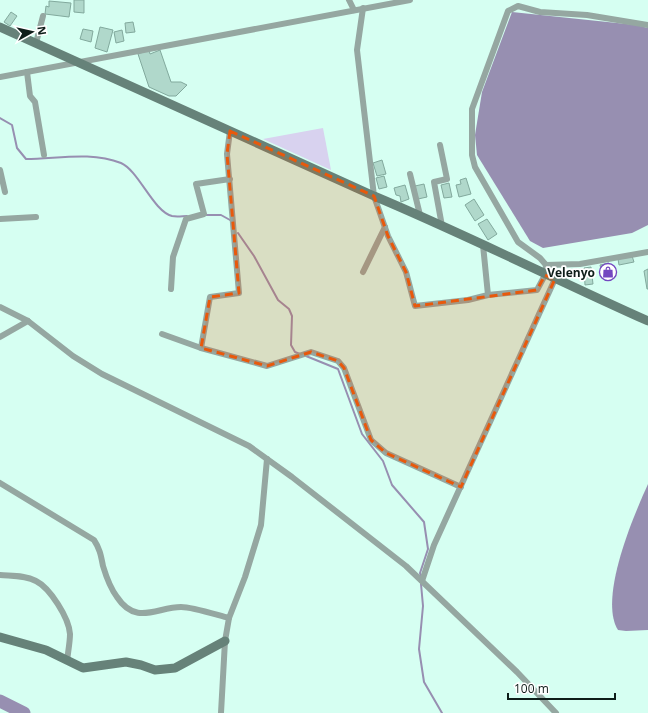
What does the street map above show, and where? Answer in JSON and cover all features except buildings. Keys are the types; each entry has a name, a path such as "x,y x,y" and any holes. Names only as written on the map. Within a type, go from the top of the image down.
{"street":[{"path":"349,0 354,10"},
{"path":"0,77 410,0"},
{"path":"363,8 357,50 374,196 385,227 406,272 415,306 468,300 488,295 538,290 545,275 546,265 540,258 518,242 475,167 472,155 472,109 508,11 520,3 540,12 587,15 648,25"},
{"path":"36,43 43,16"},
{"path":"0,27 374,196 420,215 545,275 648,321"},
{"path":"27,72 30,96 35,102 44,155"},
{"path":"201,348 210,297 239,293 228,154 230,131"},
{"path":"440,145 447,179 434,182 442,226"},
{"path":"0,170 5,192"},
{"path":"410,174 420,215"},
{"path":"171,289 173,258 186,219 204,214 196,184 230,179"},
{"path":"0,219 36,217"},
{"path":"363,272 385,227"},
{"path":"483,245 488,295"},
{"path":"546,265 580,264 648,252"},
{"path":"422,581 434,545 555,279"},
{"path":"0,307 28,321 72,356 102,374 249,446 268,459 406,566 556,713"},
{"path":"0,337 28,321"},
{"path":"162,334 201,348 267,366 311,352 338,361 344,368 370,440 386,453 461,486"},
{"path":"221,713 224,641 229,618 245,577 261,525 268,459"},
{"path":"0,483 94,540 98,546 103,567 115,596 124,607 132,611 152,614 181,607 229,618"},
{"path":"0,575 24,576 35,580 41,584 63,612 67,620 70,635 67,661"},
{"path":"0,637 46,650 83,668 126,662 155,670 175,668 224,641"}],"highlighted area":[{"path":"230,131 374,196 388,236 406,272 415,306 537,290 545,275 555,279 461,487 386,453 371,440 344,368 338,361 311,352 267,366 201,348 210,297 239,293 227,154"}],"shaded area":[{"path":"512,12 636,25 648,28 648,225 632,233 543,248 530,241 477,155 475,135 482,92"},
{"path":"323,128 331,170 263,139"},
{"path":"648,484 648,630 618,630 613,616 612,598 615,578 627,535"}],"waterway":[{"path":"0,118 12,125 17,148 26,159 85,156 109,159 121,163 128,167 152,199 165,213 172,216 187,216"},
{"path":"206,215 221,215 230,220"},
{"path":"238,233 254,256 278,300 289,309 292,316 291,345 295,352 300,354"},
{"path":"306,356 338,369 362,434 383,461 392,485 424,522 428,549 420,573 421,577"},
{"path":"421,584 423,606 419,649 424,682 442,713"},
{"path":"0,701 24,713"}],"place":[{"name":"Velenyo","path":"608,272"}]}
